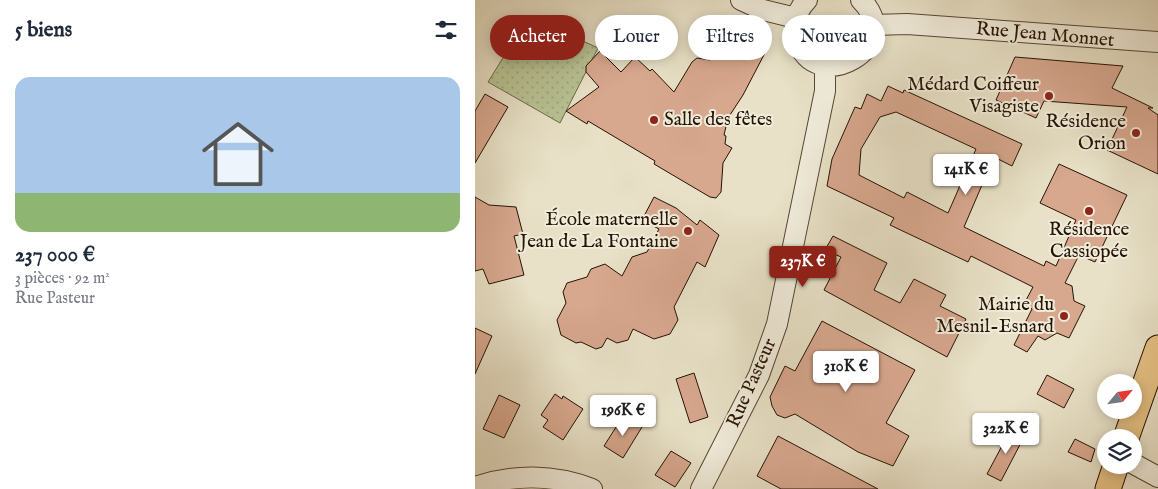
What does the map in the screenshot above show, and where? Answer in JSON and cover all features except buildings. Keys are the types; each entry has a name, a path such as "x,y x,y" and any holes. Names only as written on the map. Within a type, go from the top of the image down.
{"main road":[{"path":"1129,429 1158,348"},
{"path":"1108,489 1114,474"}],"street":[{"path":"741,0 763,10 784,15"},
{"path":"798,15 807,0"},
{"path":"861,0 870,15"},
{"name":"Rue Jean Monnet","path":"885,25 907,24 1158,42"},
{"path":"812,60 825,65 837,66 854,60"},
{"name":"Rue Pasteur","path":"701,489 759,375 777,324 825,91 825,65"},
{"path":"1142,468 1158,477"},
{"path":"475,487 513,479 536,477 557,479 592,489"}],"green space":[{"path":"585,42 595,47 595,54 560,123 488,82 502,60 585,60"}],"place":[{"name":"Médard Coiffeur Visagiste","path":"1049,96"},
{"name":"Salle des fêtes","path":"654,120"},
{"name":"Résidence Orion","path":"1136,133"},
{"name":"Résidence Cassiopée","path":"1089,211"},
{"name":"École maternelle Jean de La Fontaine","path":"688,231"},
{"name":"Mairie du Mesnil-Esnard","path":"1064,316"}]}
